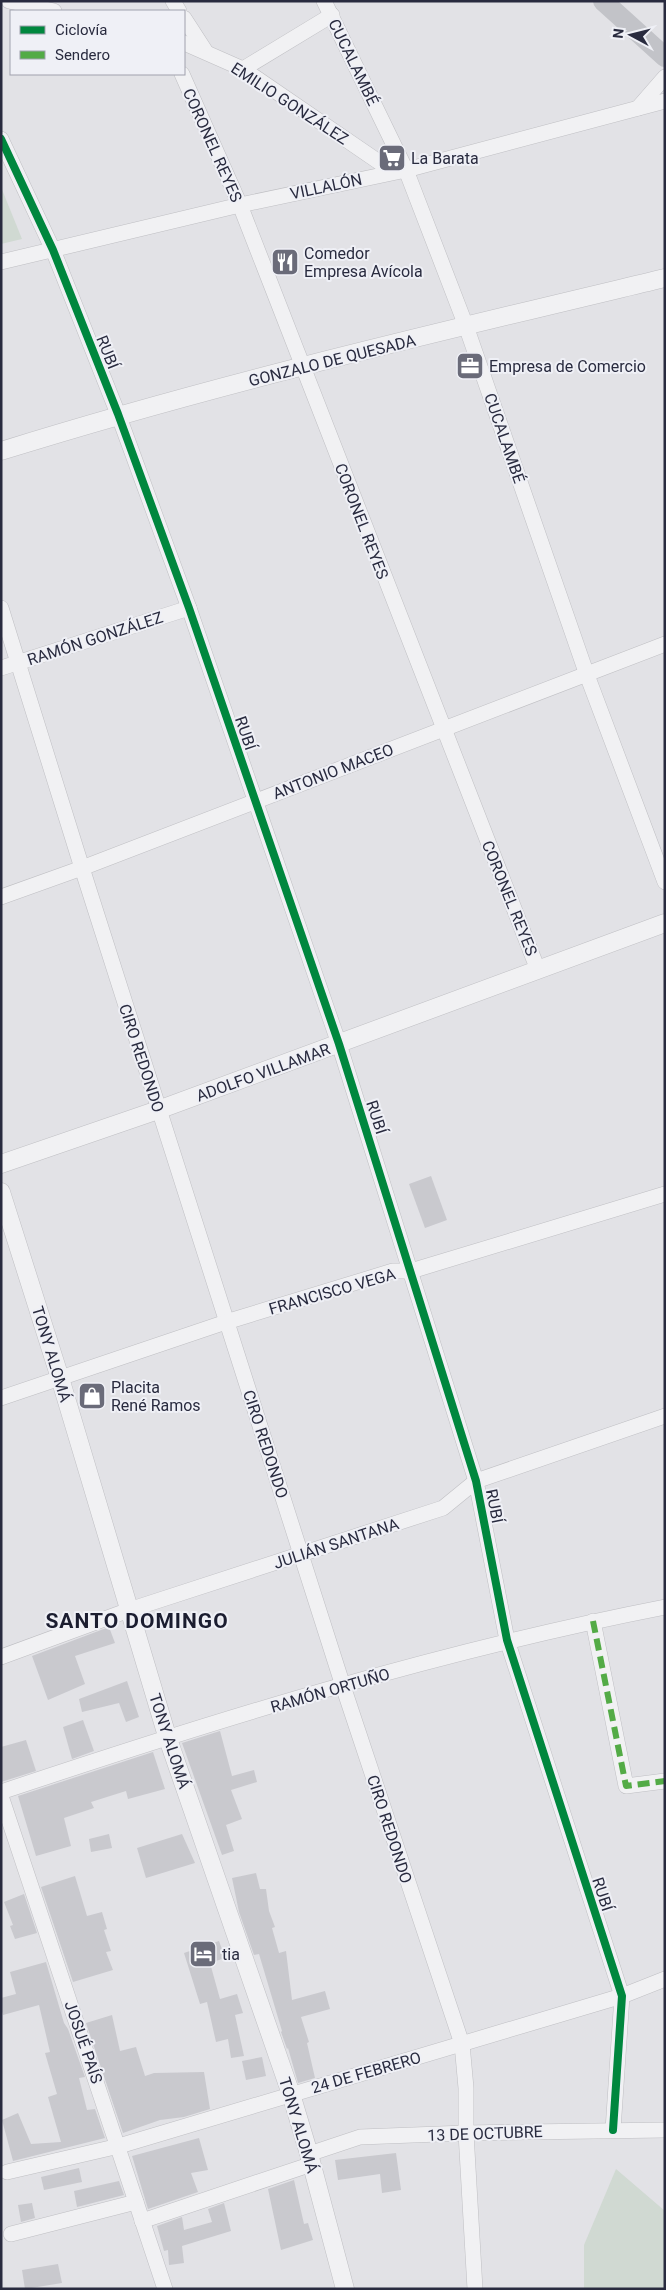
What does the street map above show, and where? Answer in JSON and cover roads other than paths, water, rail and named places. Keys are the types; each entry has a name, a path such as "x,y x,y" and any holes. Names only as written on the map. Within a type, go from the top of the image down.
{"main road":[{"path":"603,1 665,57"}],"street":[{"path":"9,1 50,10"},
{"name":"CUCALAMBÉ","path":"324,1 466,326 587,675 665,882"},
{"path":"243,69 332,16"},
{"path":"185,20 206,52"},
{"name":"EMILIO GONZÁLEZ","path":"185,44 243,69 399,171"},
{"name":"CORONEL REYES","path":"182,75 240,205 538,970"},
{"path":"638,108 665,77"},
{"name":"VILLALÓN","path":"1,262 240,205 399,171 665,101"},
{"name":"RUBÍ","path":"1,139 53,250 118,414 189,608 254,802 339,1044 476,1481 507,1640 622,1996 613,2130"},
{"name":"GONZALO DE QUESADA","path":"1,451 118,414 665,278"},
{"name":"CIRO REDONDO","path":"1,608 226,1322 343,1686 462,2044 466,2088 466,2133 475,2289"},
{"name":"RAMÓN GONZÁLEZ","path":"1,668 189,608"},
{"name":"ANTONIO MACEO","path":"1,897 82,868 665,644"},
{"name":"ADOLFO VILLAMAR","path":"1,1164 158,1110 665,923"},
{"name":"TONY ALOMÁ","path":"1,1192 60,1378 168,1736 290,2094 310,2159 345,2289"},
{"name":"FRANCISCO VEGA","path":"1,1398 226,1322 393,1271 411,1271 665,1194"},
{"name":"JULIÁN SANTANA","path":"1,1657 129,1610 443,1508 476,1481 665,1416"},
{"name":"RAMÓN ORTUÑO","path":"1,1792 168,1736 507,1640 665,1607"},
{"path":"593,1621 626,1786 665,1781"},
{"name":"JOSUÉ PAÍS","path":"1,1796 165,2289"},
{"name":"24 DE FEBRERO","path":"7,2172 119,2146 622,1996 665,1979"},
{"name":"13 DE OCTUBRE","path":"142,2221 310,2159 360,2137 466,2133 665,2130"},
{"path":"11,2234 136,2202"}],"place":[{"name":"La Barata","path":"392,158"},
{"name":"Comedor Empresa Avícola","path":"285,262"},
{"name":"Empresa de Comercio","path":"470,366"},
{"name":"Placita René Ramos","path":"92,1396"},
{"name":"tia","path":"203,1954"}],"district":[{"name":"SANTO DOMINGO","path":"137,1621"}]}
